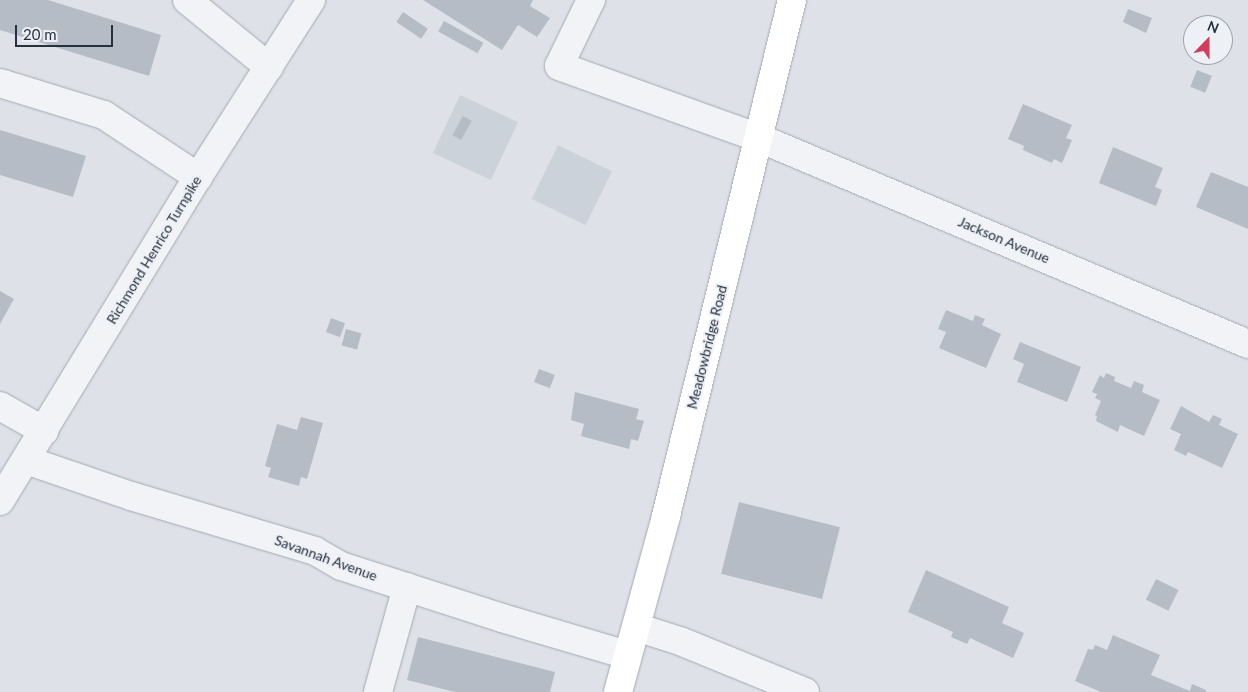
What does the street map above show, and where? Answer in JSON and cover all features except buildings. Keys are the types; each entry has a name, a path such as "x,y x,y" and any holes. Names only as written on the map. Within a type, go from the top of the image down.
{"main road":[{"name":"Meadowbridge Road","path":"618,692 666,516 792,0"}],"street":[{"path":"187,0 269,66"},
{"name":"Richmond Henrico Turnpike","path":"0,501 198,177 311,0"},
{"name":"Jackson Avenue","path":"592,0 559,66 759,138 1248,344"},
{"path":"0,83 104,115 198,177"},
{"path":"0,406 44,431"},
{"name":"Savannah Avenue","path":"26,460 131,496 315,551 341,566 627,655"},
{"path":"378,692 407,587"},
{"path":"636,626 680,641 805,692"}],"shaded area":[{"path":"460,95 518,122 491,180 433,153"},
{"path":"558,145 612,171 586,225 532,199"}]}
